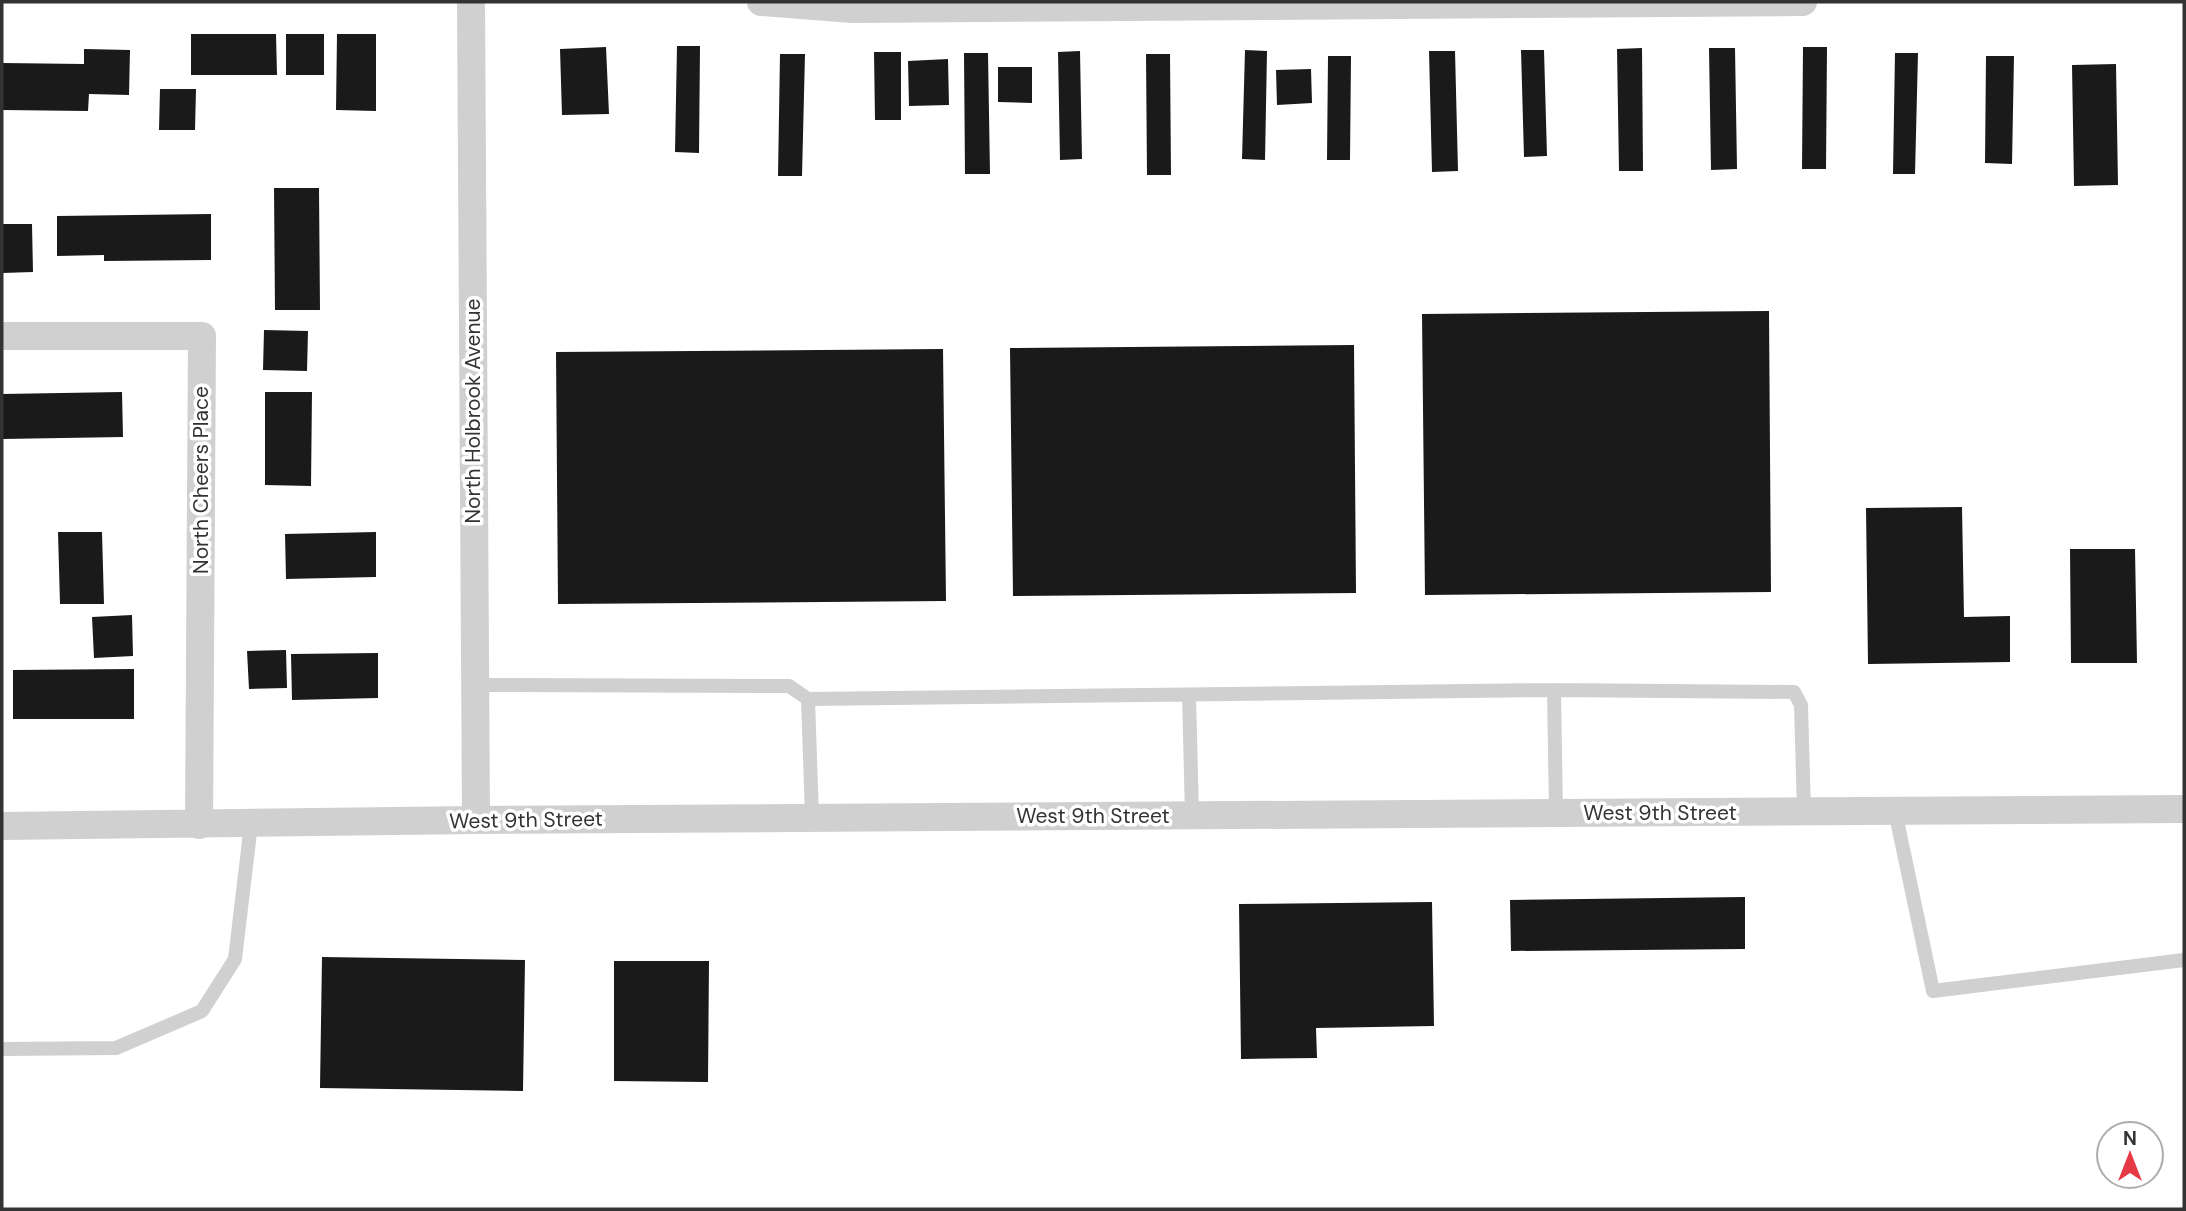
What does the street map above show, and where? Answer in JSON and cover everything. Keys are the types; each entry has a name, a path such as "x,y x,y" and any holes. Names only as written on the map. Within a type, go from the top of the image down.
{"street":[{"name":"North Holbrook Avenue","path":"471,2 476,820"},
{"path":"761,2 852,9 1803,2"},
{"name":"North Cheers Place","path":"2,336 202,336 199,825"},
{"name":"West 9th Street","path":"2,826 811,817 2184,809"}],"lane":[{"path":"475,685 789,686 808,699 1554,691 1794,692 1801,705 1804,812"},
{"path":"1554,691 1556,813"},
{"path":"1189,695 1192,815"},
{"path":"808,699 811,817"},
{"path":"1895,811 1933,991 2184,960"},
{"path":"2,1049 116,1048 202,1011 235,958 251,824"}],"building":[{"path":"191,34 276,34 277,75 191,75"},
{"path":"286,34 324,34 324,75 286,75"},
{"path":"337,34 376,34 376,111 336,110"},
{"path":"677,46 700,46 699,153 675,152"},
{"path":"606,47 609,114 562,115 560,49"},
{"path":"1803,47 1827,47 1826,169 1802,169"},
{"path":"1642,48 1643,171 1619,171 1617,49"},
{"path":"1709,48 1735,48 1737,169 1711,170"},
{"path":"84,49 130,50 129,95 89,94 88,111 2,110 2,63 84,64"},
{"path":"1245,50 1267,51 1265,160 1242,159"},
{"path":"1521,50 1544,50 1547,156 1524,157"},
{"path":"1080,51 1082,159 1060,160 1058,52"},
{"path":"1429,51 1455,51 1458,171 1432,172"},
{"path":"874,52 901,52 901,120 875,120"},
{"path":"964,53 988,53 990,174 965,174"},
{"path":"1895,53 1918,53 1915,174 1893,174"},
{"path":"780,54 805,54 802,176 778,176"},
{"path":"1146,54 1170,54 1171,175 1147,175"},
{"path":"1328,56 1351,56 1350,160 1327,160"},
{"path":"1986,56 2014,56 2012,164 1985,163"},
{"path":"948,59 949,105 909,106 908,61"},
{"path":"2116,64 2118,185 2074,186 2072,65"},
{"path":"998,67 1032,67 1032,103 998,102"},
{"path":"1311,69 1312,103 1277,105 1276,70"},
{"path":"160,89 196,89 195,130 159,130"},
{"path":"274,188 319,188 320,310 275,310"},
{"path":"211,214 211,260 104,261 104,255 57,256 57,216"},
{"path":"2,224 32,224 33,272 2,273"},
{"path":"1769,311 1771,592 1425,595 1422,314"},
{"path":"264,330 308,331 307,371 263,370"},
{"path":"1354,345 1356,593 1013,596 1010,348"},
{"path":"943,349 946,601 558,604 556,352"},
{"path":"122,392 123,437 2,439 2,394"},
{"path":"265,392 312,392 311,486 265,485"},
{"path":"1962,507 1964,617 2010,616 2010,662 1868,664 1866,508"},
{"path":"58,532 102,532 104,604 60,604"},
{"path":"376,532 376,577 286,579 285,534"},
{"path":"2070,549 2135,549 2137,663 2071,663"},
{"path":"132,615 133,656 94,658 92,617"},
{"path":"286,650 287,688 249,689 247,651"},
{"path":"378,653 378,698 292,700 291,654"},
{"path":"134,669 134,719 13,719 13,670"},
{"path":"1745,897 1745,949 1511,951 1510,900"},
{"path":"1432,902 1434,1026 1316,1028 1317,1058 1241,1059 1239,904"},
{"path":"322,957 525,960 523,1091 320,1088"},
{"path":"614,961 709,961 708,1082 614,1081"}]}
